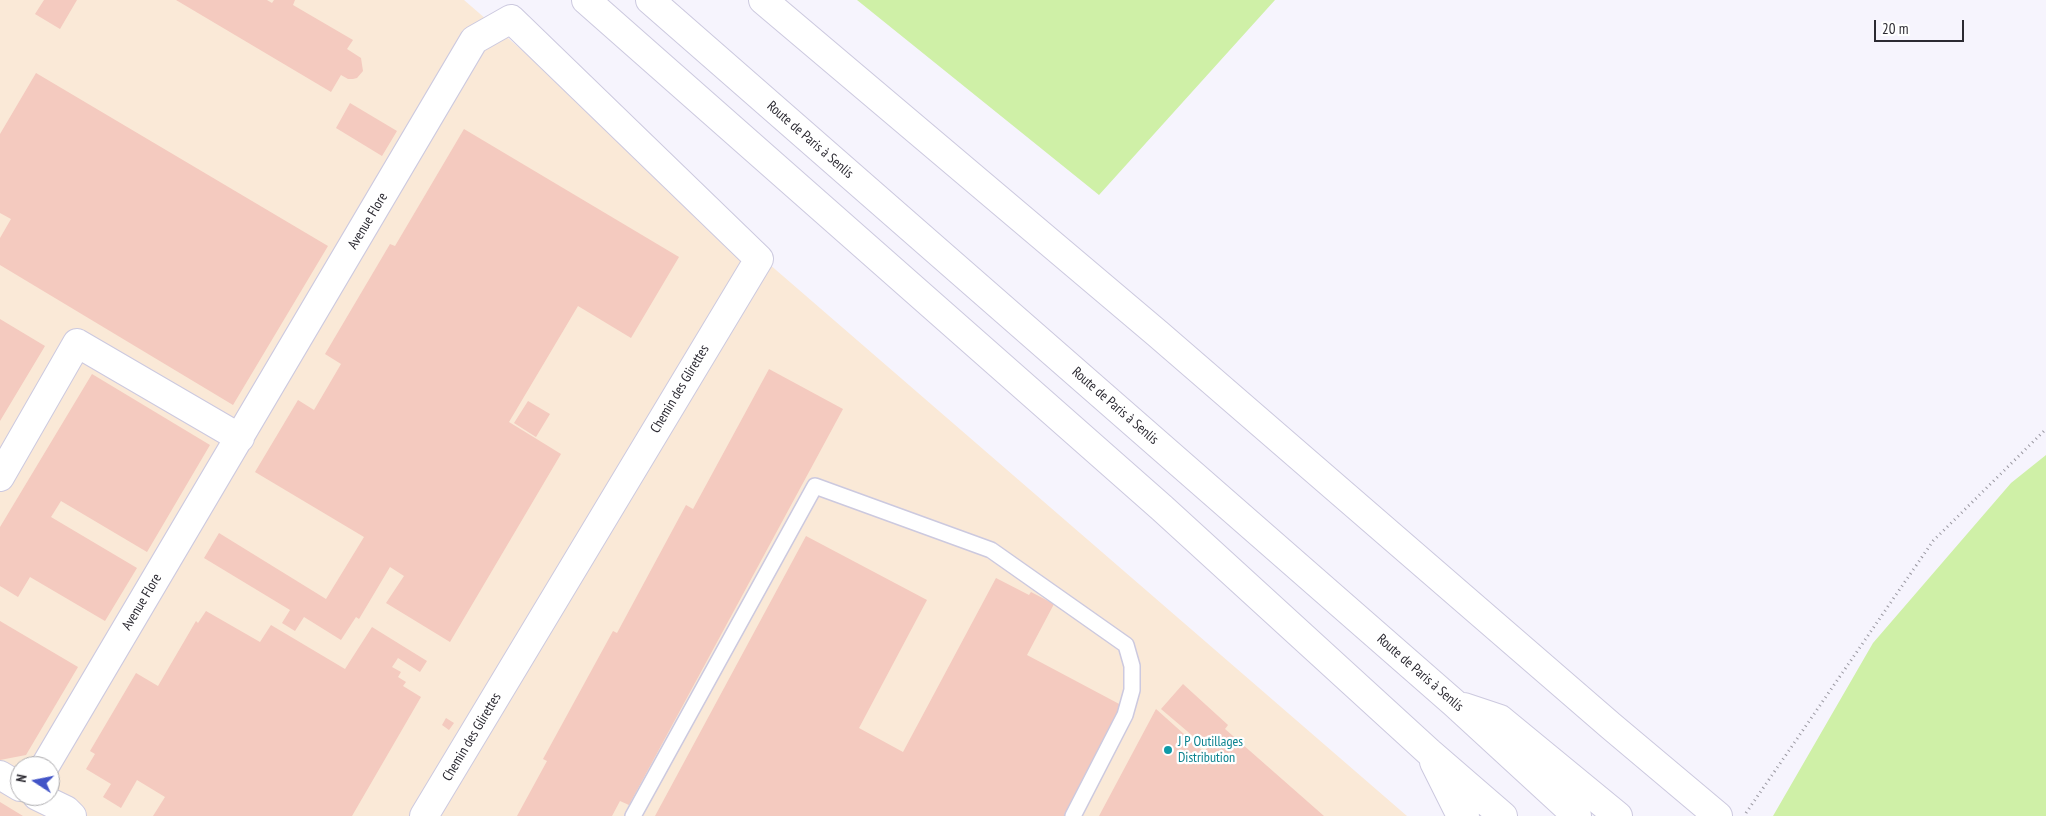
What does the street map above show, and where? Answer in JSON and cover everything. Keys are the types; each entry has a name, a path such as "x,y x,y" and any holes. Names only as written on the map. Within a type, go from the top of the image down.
{"street":[{"path":"586,0 1162,508 1429,752 1504,816"},
{"name":"Route de Paris à Senlis","path":"650,0 1454,703 1577,816"},
{"path":"763,0 1158,334 1603,719 1718,816"},
{"name":"Avenue Flore","path":"51,756 474,40 511,19"},
{"name":"Chemin des Glirettes","path":"424,816 759,259 511,19"},
{"path":"0,478 77,343 240,438"},
{"path":"1454,703 1500,719 1618,816"},
{"path":"1429,752 1457,808 1465,816"},
{"path":"58,806 72,816"}],"lane":[{"path":"632,816 815,486 991,550 1126,645 1132,666 1132,690 1125,715 1073,816"}],"path":[{"path":"1744,816 1933,541 2046,430"}],"shaded area":[{"path":"0,0 464,0 1407,816 0,816"}],"green space":[{"path":"857,0 1275,0 1099,195"},
{"path":"2046,455 2046,816 1773,816 1873,643 2011,483"}],"building":[{"path":"44,0 77,0 60,29 35,14"},
{"path":"176,0 267,0 272,3 274,0 295,0 293,5 353,40 347,49 361,58 363,71 357,78 353,79 348,79 341,75 331,92"},
{"path":"36,73 328,246 233,405 0,265 0,238 11,219 0,213 0,134"},
{"path":"350,103 397,131 382,156 336,128"},
{"path":"464,129 679,257 631,338 578,306 509,422 561,454 450,642 386,603 404,576 390,567 359,619 356,617 341,640 304,617 295,631 282,623 290,610 204,558 219,533 326,599 364,537 255,472 298,400 314,410 341,364 325,354 390,244 395,246"},
{"path":"0,319 45,346 0,421"},
{"path":"769,369 843,409 629,805 620,801 612,816 517,816 547,761 543,759 613,631 617,633 686,505 693,509"},
{"path":"92,374 210,445 147,552 61,501 51,517 137,568 105,621 30,577 18,597 0,586 0,527"},
{"path":"528,401 550,414 536,437 514,423"},
{"path":"806,536 927,600 859,728 903,752 996,578 1029,595 1031,592 1054,604 1027,655 1123,706 1064,816 655,816"},
{"path":"206,611 260,642 271,625 345,669 372,627 427,661 420,672 398,658 392,667 401,672 398,677 406,682 403,686 421,697 352,816 153,816 165,797 137,780 121,808 103,797 111,784 86,769 95,754 90,751 136,673 158,686 196,621 198,623"},
{"path":"0,621 78,667 26,755 10,756 10,758 0,760"},
{"name":"J P Outillages Distribution","path":"1183,684 1228,725 1225,729 1324,816 1099,816 1156,709 1204,752 1207,748 1161,709"},
{"path":"446,718 454,723 449,730 442,725"},
{"path":"0,802 23,816 0,816"}],"place":[{"name":"J P Outillages Distribution","path":"1168,750"}]}
